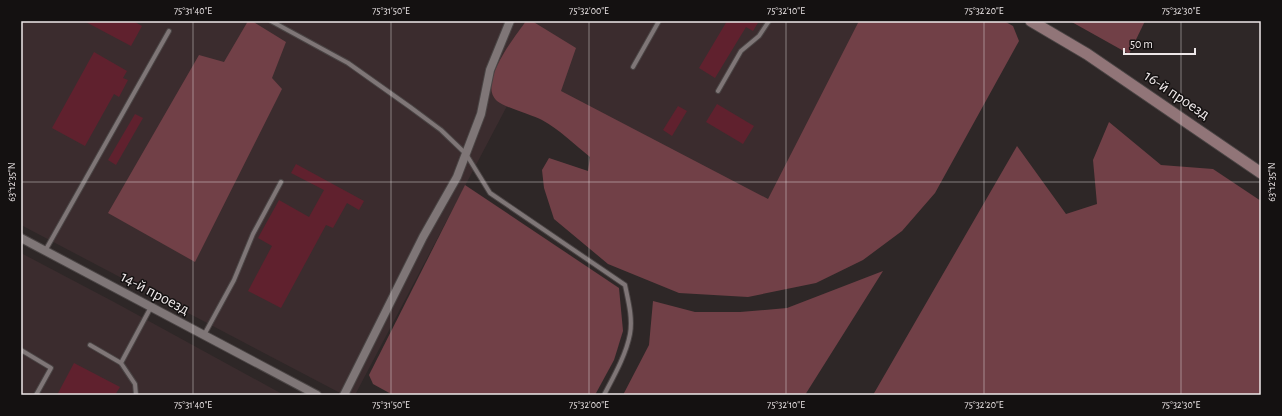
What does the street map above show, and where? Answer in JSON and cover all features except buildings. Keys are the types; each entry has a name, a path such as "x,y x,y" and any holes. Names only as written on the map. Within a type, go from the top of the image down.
{"street":[{"path":"344,395 423,236 457,177 481,114 490,70 510,21"},
{"name":"16-й проезд","path":"1031,21 1087,54 1261,173"},
{"name":"14-й проезд","path":"21,238 317,395"}],"lane":[{"path":"272,21 348,64 410,106 441,130 466,154 490,193 625,285 630,308 630,334 618,368 604,395"},
{"path":"633,67 659,21"},
{"path":"718,91 741,51 759,36 769,21"},
{"path":"45,251 169,31"},
{"path":"204,335 234,280 253,234 281,182"},
{"path":"120,363 151,307"},
{"path":"90,345 120,363 135,384 136,395"},
{"path":"21,350 51,368 36,395"}],"shaded area":[{"path":"21,21 871,21 767,219 517,87 355,395 344,395 21,225"},
{"path":"248,21 252,21 286,42 272,78 282,89 195,262 108,213 199,55 224,62"},
{"path":"526,21 532,21 576,48 561,91 768,199 859,21 1004,21 1013,26 1019,41 935,193 902,231 863,260 816,283 748,297 679,293 608,264 554,219 544,188 542,170 549,158 588,171 590,157 561,132 542,120 497,101 492,93 494,72 500,60"},
{"path":"1070,21 1145,21 1129,54"},
{"path":"1109,122 1161,165 1213,169 1261,201 1261,395 873,395 1017,146 1066,214 1097,204 1093,160"},
{"path":"465,185 619,288 623,331 614,360 595,395 393,395 373,384 369,375"},
{"path":"21,253 114,302 284,395 21,395"},
{"path":"883,271 805,395 623,395 649,345 653,301 695,312 740,312 787,308"}]}
